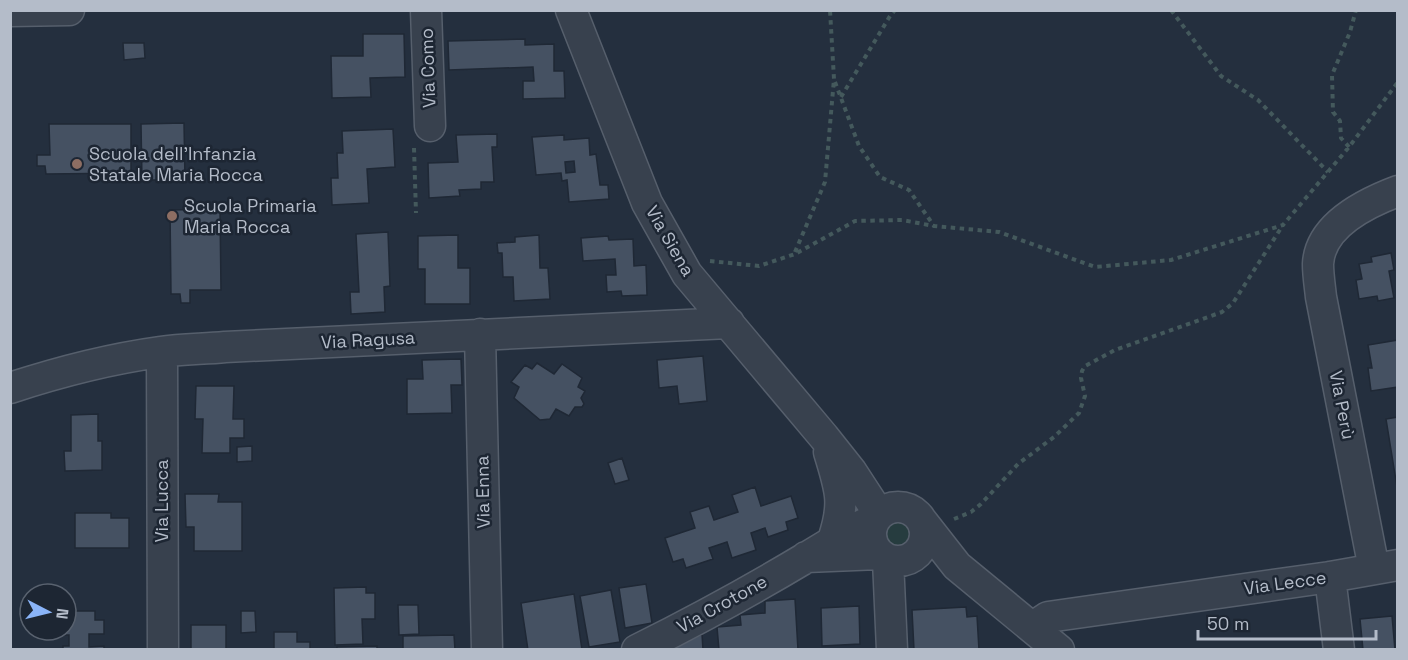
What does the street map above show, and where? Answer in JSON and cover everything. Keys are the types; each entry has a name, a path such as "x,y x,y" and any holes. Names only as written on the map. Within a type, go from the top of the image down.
{"street":[{"path":"10,11 69,10"},
{"name":"Via Como","path":"426,10 430,126"},
{"name":"Via Siena","path":"571,10 648,203 687,274 851,471 895,515 1059,650"},
{"name":"Via Perù","path":"1386,567 1321,297 1318,263 1325,242 1338,224 1361,208 1398,191"},
{"name":"Via Ragusa","path":"10,388 110,361 162,352 729,322"},
{"name":"Via Enna","path":"480,334 487,650"},
{"name":"Via Lucca","path":"162,352 163,650"},
{"path":"824,437 841,499 840,519 833,540"},
{"path":"892,650 889,599 900,579 896,558 870,539 870,530 895,515 924,528 924,541 921,548 896,558"},
{"name":"Via Crotone","path":"637,650 684,627 833,540 895,515"},
{"name":"Via Crotone","path":"806,557 896,558"},
{"name":"Via Siena","path":"896,558 991,594"},
{"name":"Via Lecce","path":"1033,627 1047,617 1386,567"},
{"path":"1330,577 1339,650"}],"path":[{"path":"795,254 825,182 834,79 830,10"},
{"path":"841,97 895,10"},
{"path":"1171,10 1221,76 1258,100 1328,172"},
{"path":"1349,147 1341,138 1340,121 1333,112 1332,75 1350,32 1356,10"},
{"path":"834,79 859,147 880,177 909,190 934,226"},
{"path":"895,515 958,519 971,512 1018,464 1070,424 1079,413 1085,396 1081,378 1082,371 1093,361 1115,350 1213,316 1233,303 1283,225 1349,147 1398,82"},
{"path":"414,160 416,213"},
{"path":"687,274 711,260 759,266 795,254 855,221 902,220 934,226 999,232 1095,267 1171,260 1283,225"}],"green space":[{"path":"899,514 909,518 917,537 912,547 899,553 880,542 878,533 889,516"}],"building":[{"path":"363,34 404,34 405,77 370,78 371,97 332,98 331,56 363,56"},
{"path":"525,39 525,45 554,44 554,71 564,71 565,98 523,99 523,81 534,81 533,67 449,70 448,41"},
{"path":"123,43 144,43 145,58 124,60"},
{"path":"184,123 185,180 142,180 141,124"},
{"path":"49,124 131,124 131,173 46,174 45,166 37,166 37,155 50,155"},
{"path":"393,129 395,167 367,169 369,203 332,205 331,178 338,178 337,153 343,153 342,131"},
{"path":"497,134 497,147 492,147 494,182 481,182 481,189 459,190 460,196 429,198 428,163 458,162 456,135"},
{"path":"564,135 564,140 589,138 590,155 596,154 600,185 608,185 609,199 569,202 567,180 562,181 561,173 536,175 532,137","holes":["574,161 575,172 566,173 565,162"]},
{"path":"220,209 221,290 190,290 190,303 181,303 180,294 171,294 170,210"},
{"path":"388,232 390,286 384,287 385,312 351,314 350,292 359,292 356,234"},
{"path":"458,235 458,268 470,268 470,304 425,304 425,269 418,269 418,236"},
{"path":"539,235 540,268 548,268 550,299 514,301 513,277 503,277 502,253 498,253 497,243 515,242 515,237"},
{"path":"608,236 609,240 633,239 634,266 646,265 647,295 622,296 621,291 607,292 606,275 616,275 615,259 583,261 581,238"},
{"path":"1391,253 1394,270 1389,271 1394,298 1378,301 1377,296 1359,299 1356,280 1362,279 1359,264 1372,262 1371,257"},
{"path":"1398,340 1398,387 1371,391 1368,368 1372,368 1368,345"},
{"path":"703,356 707,401 679,404 677,386 659,388 657,360"},
{"path":"461,359 462,385 451,385 452,413 407,414 407,379 423,379 422,360"},
{"path":"537,363 554,374 562,364 582,378 578,387 585,391 581,398 584,404 582,407 575,407 569,416 556,409 550,419 540,420 514,398 519,387 511,382 525,365 532,369"},
{"path":"196,386 234,386 233,419 244,419 244,438 230,438 230,453 202,453 203,419 195,419"},
{"path":"98,414 98,441 102,441 102,470 65,471 64,451 71,451 71,415"},
{"path":"1398,417 1398,493 1386,419"},
{"path":"252,446 252,461 237,462 237,447"},
{"path":"622,458 629,480 615,484 608,463"},
{"path":"755,487 761,506 791,496 798,518 786,522 788,530 768,537 765,528 751,533 756,550 732,558 727,542 709,548 713,559 686,568 683,559 673,562 665,538 695,528 690,512 709,506 714,520 738,512 732,495"},
{"path":"185,494 219,494 218,502 242,502 242,551 194,551 194,527 186,527"},
{"path":"75,513 111,513 111,518 129,518 129,548 75,548"},
{"path":"646,584 652,623 625,628 619,588"},
{"path":"366,587 366,593 375,593 375,619 362,619 363,644 335,645 334,588"},
{"path":"611,590 620,642 589,647 580,596"},
{"path":"574,594 582,650 528,650 521,603"},
{"path":"795,599 798,650 719,650 717,627 741,625 740,615 765,613 765,601"},
{"path":"398,605 418,605 419,634 399,635"},
{"path":"859,606 860,644 822,646 821,608"},
{"path":"966,607 967,617 977,616 979,650 914,650 912,610"},
{"path":"78,611 95,611 95,620 104,620 104,634 89,634 89,647 104,646 104,650 63,650 63,646 69,646 69,642 78,642"},
{"path":"241,611 255,611 256,632 241,633"},
{"path":"1392,616 1395,650 1363,650 1360,619"},
{"path":"191,625 226,625 226,650 191,650"},
{"path":"274,632 297,632 297,642 310,642 310,650 274,650"},
{"path":"702,634 703,650 669,650"},
{"path":"454,635 455,650 403,650 403,636"},
{"path":"377,646 377,650 337,650 337,647"}],"place":[{"name":"Scuola dell'Infanzia Statale Maria Rocca","path":"77,164"},
{"name":"Scuola Primaria Maria Rocca","path":"172,216"}]}
